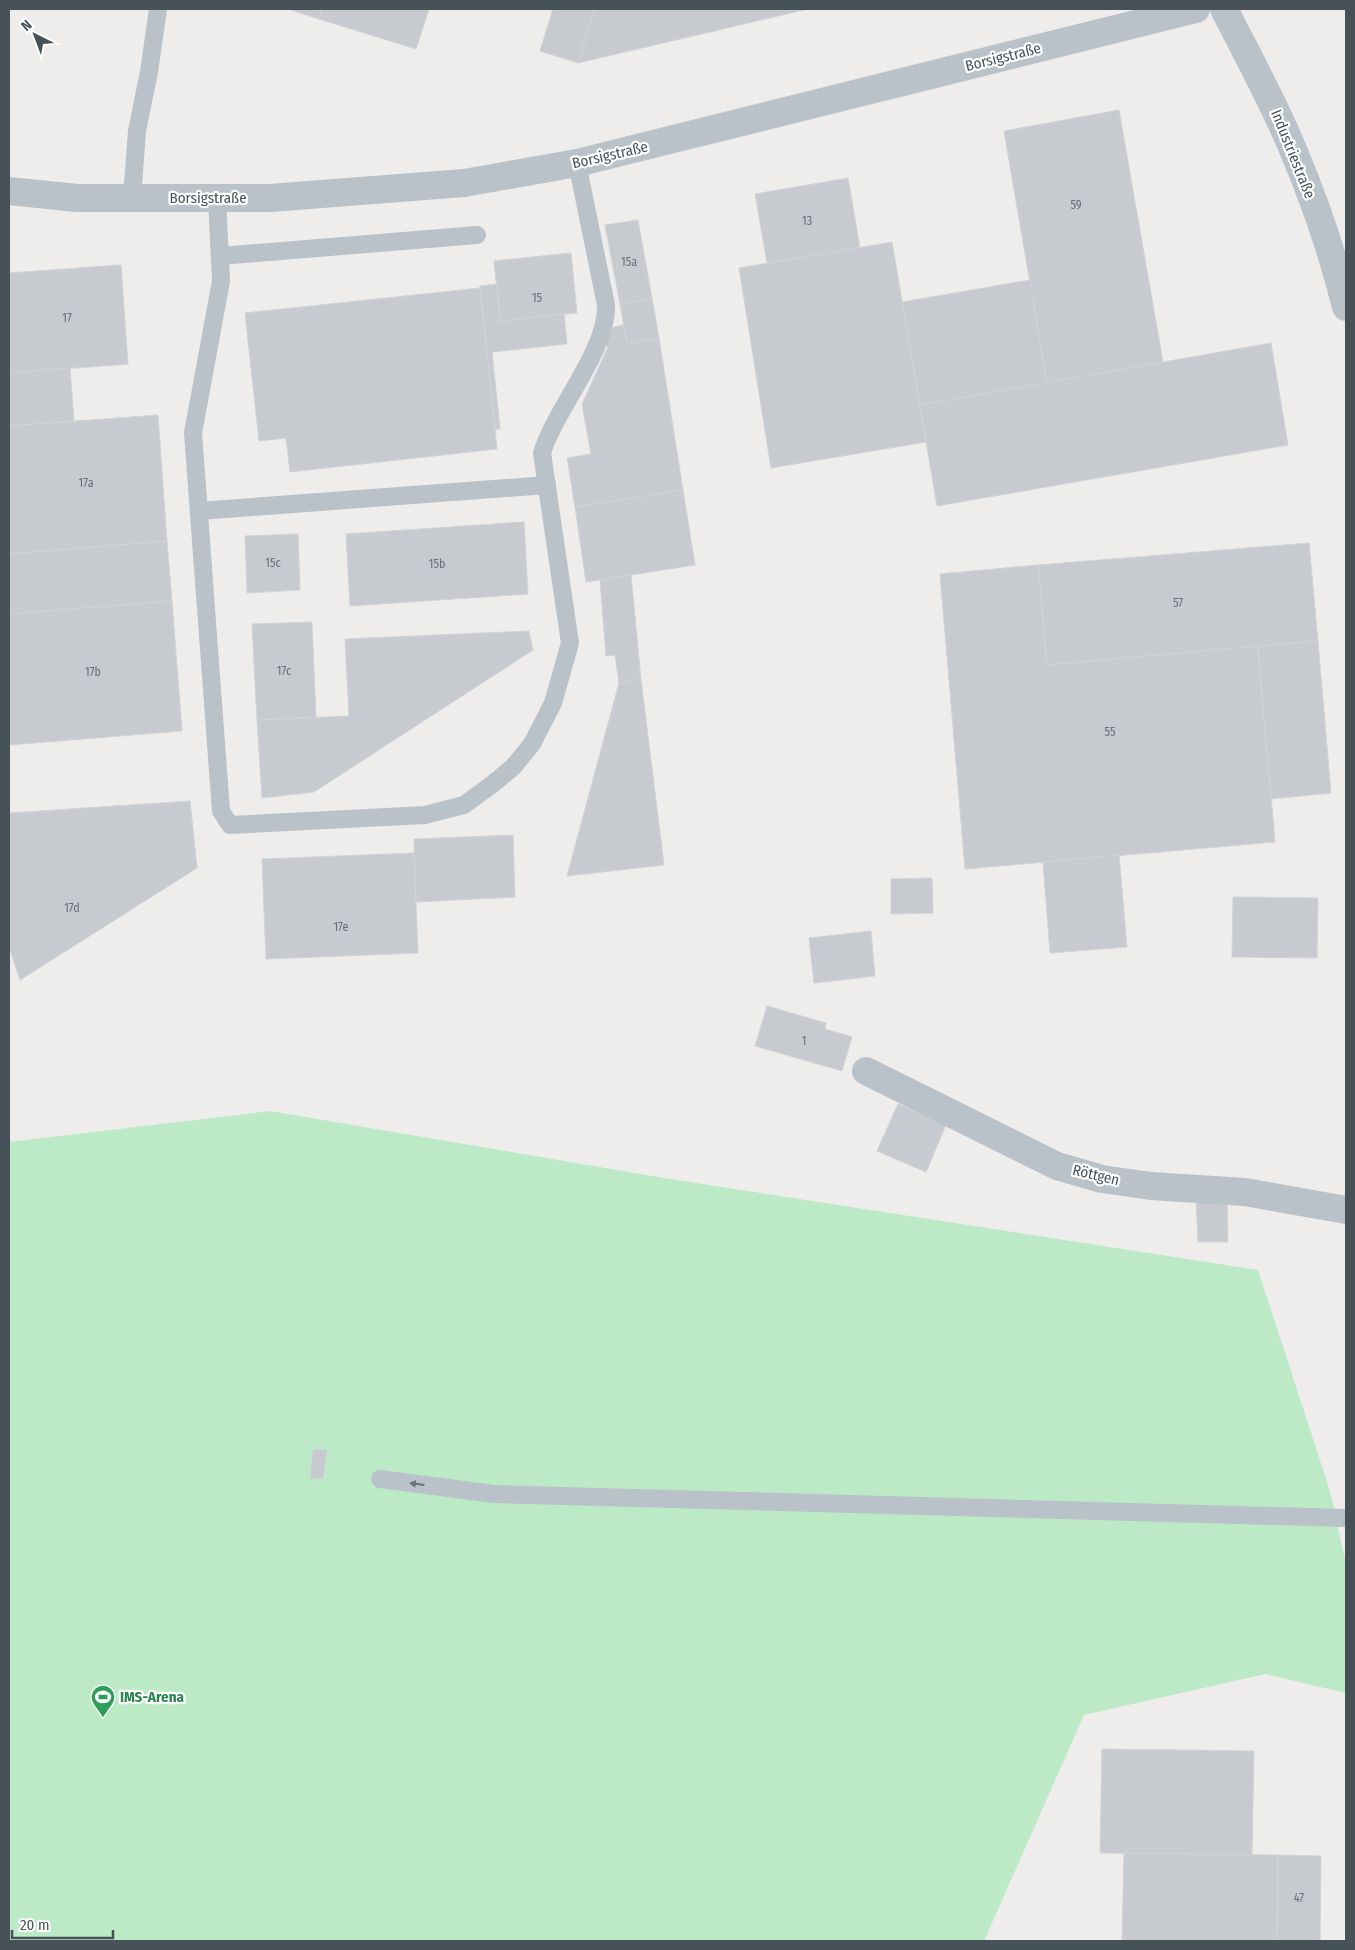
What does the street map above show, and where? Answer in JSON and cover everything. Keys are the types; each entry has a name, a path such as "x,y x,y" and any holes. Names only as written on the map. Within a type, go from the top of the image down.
{"street":[{"name":"Borsigstraße","path":"9,191 77,198 270,198 464,183 578,163 1196,9"},
{"name":"Industriestraße","path":"1224,9 1271,100 1294,152 1334,259 1346,306"},
{"name":"Röttgen","path":"866,1071 1057,1166 1102,1179 1151,1186 1245,1192 1346,1210"}],"lane":[{"path":"132,198 137,132 149,72 158,9"},
{"path":"217,198 221,281 193,433 220,811 230,825 425,815 464,805 513,767 532,744 553,703 570,643 542,453 548,435 590,360 607,319 606,305 578,163"},
{"path":"220,256 477,236"},
{"path":"199,511 547,485"},
{"path":"380,1479 494,1494 1346,1518"}],"green space":[{"path":"270,1111 664,1178 1258,1270 1330,1491 1346,1564 1346,1693 1265,1674 1084,1715 984,1941 9,1941 9,1142"}],"building":[{"path":"288,9 322,9 319,19"},
{"path":"322,9 429,9 416,49 319,19"},
{"path":"553,9 595,9 578,63 540,51"},
{"path":"595,9 808,9 578,63"},
{"path":"1119,110 1163,362 1047,383 1004,131"},
{"path":"848,178 860,248 767,263 755,194"},
{"path":"638,220 652,298 620,304 605,225"},
{"path":"892,242 926,442 771,468 739,268"},
{"path":"571,253 577,313 500,321 494,261"},
{"path":"121,265 128,364 9,373 9,273"},
{"path":"1030,280 1047,383 920,405 902,302"},
{"path":"497,284 500,321 564,314 567,344 492,352 500,429 495,429 480,286"},
{"path":"480,288 497,449 290,472 286,438 259,441 245,313"},
{"path":"652,298 659,338 627,344 620,304"},
{"path":"623,325 627,344 659,338 683,490 575,507 567,458 591,454 582,404 608,347 601,343 610,328"},
{"path":"1271,343 1288,445 937,506 920,405"},
{"path":"70,368 74,421 9,426 9,373"},
{"path":"158,415 167,541 9,554 9,426"},
{"path":"683,490 695,565 586,582 575,507"},
{"path":"524,522 528,594 350,606 346,534"},
{"path":"298,534 300,590 247,593 245,536"},
{"path":"167,541 172,601 9,614 9,554"},
{"path":"1309,543 1318,641 1047,665 1038,565"},
{"path":"1038,565 1047,665 1258,646 1275,842 965,869 940,574"},
{"path":"631,575 641,679 619,683 615,655 606,656 600,580"},
{"path":"172,601 182,731 9,745 9,614"},
{"path":"312,622 316,717 257,720 252,624"},
{"path":"529,631 533,650 314,792 262,798 257,720 349,716 345,639"},
{"path":"1318,641 1331,793 1271,799 1258,646"},
{"path":"641,679 664,865 567,876 619,683"},
{"path":"190,801 197,868 20,980 9,947 9,813"},
{"path":"513,835 515,897 416,902 414,839"},
{"path":"414,853 418,953 266,959 262,859"},
{"path":"1119,855 1127,947 1050,953 1043,862"},
{"path":"932,878 933,913 891,914 891,879"},
{"path":"1233,897 1318,898 1317,958 1232,957"},
{"path":"871,931 875,976 814,983 809,938"},
{"path":"767,1006 826,1023 825,1029 852,1037 842,1071 755,1046"},
{"path":"898,1104 946,1125 926,1172 877,1151"},
{"path":"1227,1198 1228,1242 1198,1242 1196,1199"},
{"path":"313,1449 327,1450 323,1479 310,1478"},
{"path":"1102,1749 1254,1751 1252,1855 1100,1853"},
{"path":"1124,1853 1278,1855 1277,1941 1122,1941"},
{"path":"1278,1855 1321,1856 1320,1941 1277,1941"}],"place":[{"name":"IMS-Arena","path":"103,1718"}]}
